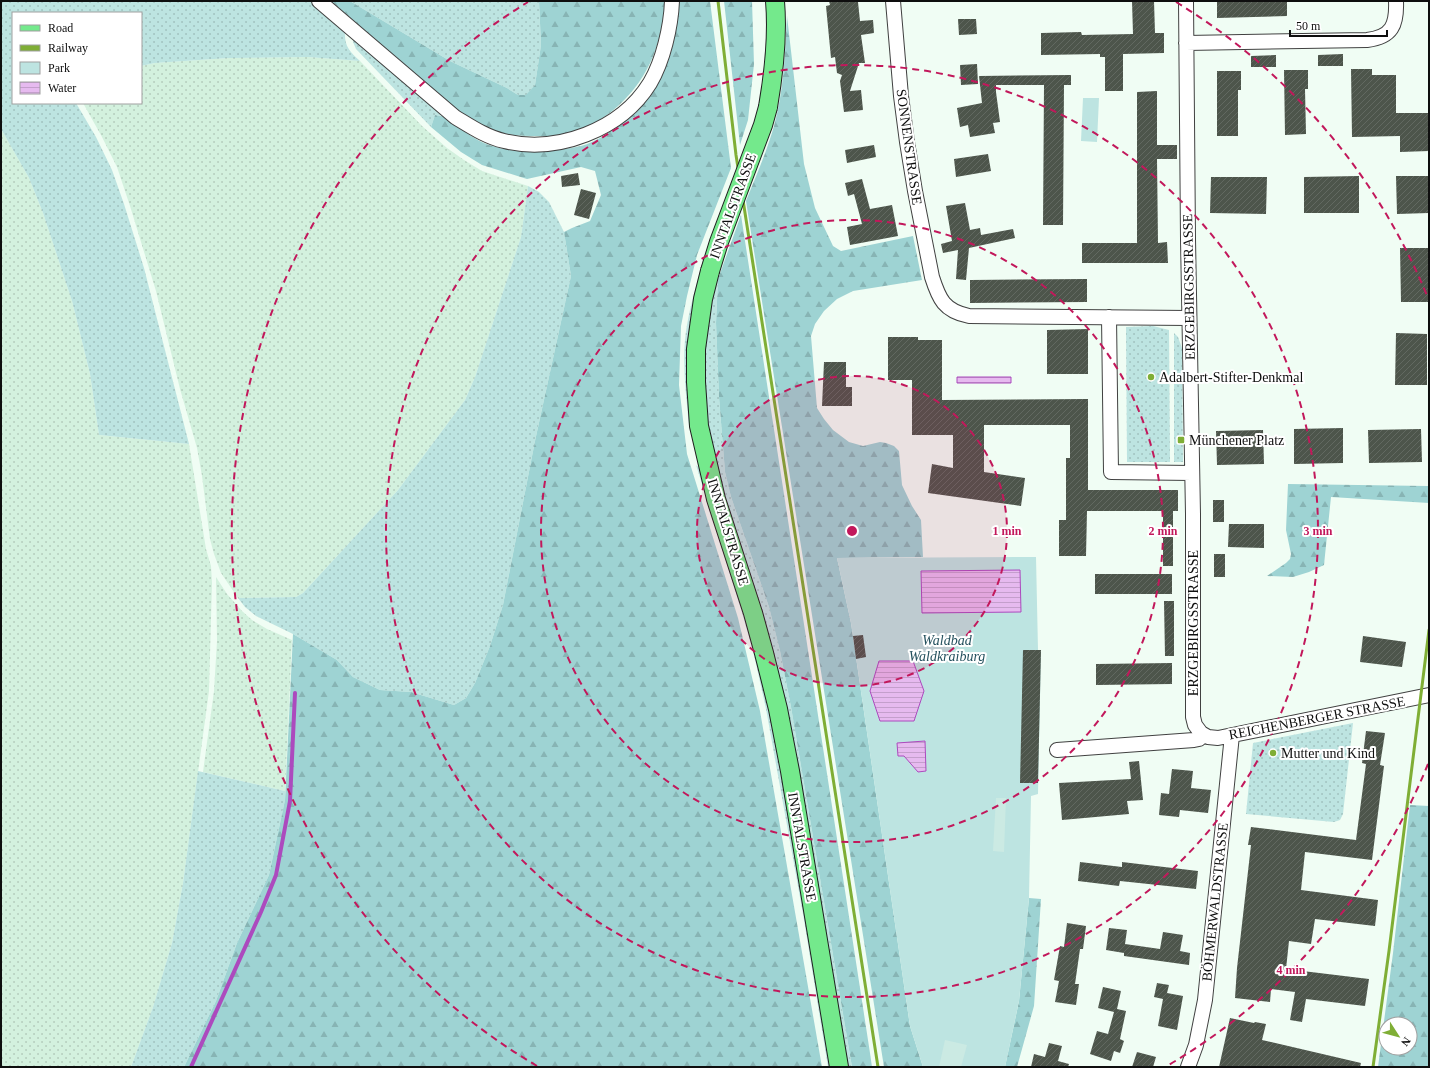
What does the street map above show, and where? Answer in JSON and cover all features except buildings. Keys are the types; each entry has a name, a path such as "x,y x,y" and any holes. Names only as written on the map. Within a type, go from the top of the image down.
{"main road":[{"name":"INNTALSTRASSE","path":"775,1 776,39 768,107 710,271 699,320 696,349 696,382 699,426 716,499 753,613 778,709 839,1067"}],"street":[{"path":"319,1 455,117 480,131 504,141 538,144 565,142 582,137 615,118 639,97 650,83 663,51 668,32 672,1"},
{"name":"SONNENSTRASSE","path":"893,1 901,96 907,142 924,241 936,291 941,300 949,310 969,316 1109,317"},
{"name":"ERZGEBIRGSSTRASSE","path":"1186,1 1194,717 1195,725 1204,735"},
{"path":"1186,43 1376,39 1387,34 1392,28 1395,22 1396,1"},
{"path":"1189,318 1109,317 1111,472 1192,473"},
{"name":"REICHENBERGER STRASSE","path":"1057,750 1194,740 1204,735 1212,738 1429,695"},
{"name":"BÖHMERWALDSTRASSE","path":"1188,1067 1196,1046 1205,1000 1232,735"}],"green space":[{"path":"1,1 311,1 345,30 346,44 360,61 308,57 229,58 155,63 142,66 142,12 12,12 12,104 77,104 96,137 112,170 144,268 189,444 99,435 90,374 72,301 43,213 29,178 1,129"},
{"path":"330,1 350,1 450,61 507,88 518,95 526,95 535,85 541,45 539,1 665,1 663,18 656,48 643,76 624,101 600,120 573,133 559,136 522,136 496,131 482,125 455,109"},
{"path":"350,1 539,1 541,45 535,85 527,95 518,95 507,88 450,61"},
{"path":"679,1 710,1 731,168 697,255 681,326 679,385 687,454 738,618 760,711 822,1067 184,1067 216,1001 237,943 269,875 285,800 293,634 337,660 353,677 380,690 411,692 454,705 466,698 475,683 490,646 503,605 535,441 571,276 564,232 590,221 601,195 595,171 581,167 527,179 482,165 461,152 431,127 435,115 445,117 483,143 510,150 524,151 562,149 581,146 593,142 618,126 630,115 651,92 659,80 665,69 673,44 677,27"},
{"path":"724,1 752,1 754,64 748,120 740,145"},
{"path":"787,16 804,164 815,208 833,246 841,251 913,236 922,280 853,291 837,299 824,311 815,324 811,336 817,408 833,430 849,442 863,446 880,442 886,443 894,446 899,451 902,485 912,506 921,520 923,557 837,558 851,623 910,1026 923,1067 884,1067 746,201 768,145 780,99 784,71"},
{"path":"354,38 443,115 435,115 431,127 356,49 353,42"},
{"path":"308,57 360,61 422,126 447,148 482,171 528,186 521,237 475,377 465,400 398,490 303,593 296,597 238,598 221,573 210,539 197,448 180,389 156,291 117,167 84,104 142,104 142,66 155,63 229,58"},
{"path":"1083,98 1099,98 1097,142 1081,141"},
{"path":"1,129 29,178 43,213 72,301 90,374 99,435 189,444 206,549 211,566 212,583 209,691 183,883 172,943 153,1007 131,1067 1,1067"},
{"path":"528,186 539,192 549,202 564,232 571,276 535,441 503,605 490,646 475,683 466,698 454,705 411,692 380,690 353,677 337,660 293,634 256,616 245,607 238,598 296,597 303,593 398,490 465,400 475,377 521,237"},
{"path":"741,215 872,1067 852,1067 791,707 780,651 769,607 731,497 725,472 719,397 716,323 718,279"},
{"path":"704,257 696,298 689,385 689,426 685,376 685,337 690,308"},
{"path":"718,279 716,323 719,397 725,472 731,497 769,607 780,651 791,707 852,1067 846,1067 708,423 704,386 704,349 711,305"},
{"path":"1153,326 1169,330 1170,462 1127,462 1126,327"},
{"path":"1174,333 1178,337 1182,348 1183,462 1174,462"},
{"path":"696,465 701,470 746,616 770,709 831,1067 828,1067 803,914 766,709 754,655"},
{"path":"1429,480 1429,503 1331,497 1324,565 1293,577 1267,576 1290,559 1291,554 1286,530 1288,484 1428,486"},
{"name":"Waldbad Waldkraiburg","path":"1036,557 1038,650 1041,650 1038,794 1031,796 1029,898 1019,1001 1005,1067 923,1067 910,1026 851,623 837,558"},
{"path":"216,577 227,594 252,620 267,629 292,640 285,791 203,772 214,691 217,641"},
{"path":"1353,723 1343,814 1340,820 1334,822 1246,814 1253,743"},
{"path":"198,771 285,791 285,800 269,875 237,943 216,1001 184,1067 131,1067 153,1007 172,943 183,883"},
{"path":"1410,805 1429,806 1429,1067 1378,1067 1379,1056 1418,1056 1418,1016 1385,1016"},
{"path":"1029,898 1041,899 1034,1006 1017,1067 1005,1067 1019,1001"}],"shaded area":[{"path":"996,798 1006,798 1004,852 993,851"},
{"path":"945,1040 967,1045 961,1067 939,1067"}],"water":[{"path":"957,377 1011,377 1011,383 957,383"},
{"path":"1020,570 1021,612 922,613 921,571"},
{"path":"879,661 913,661 924,691 914,721 880,721 870,691"},
{"path":"925,741 926,771 918,772 904,756 898,756 897,743"}],"waterway":[{"path":"191,1067 261,912 276,875 290,801 295,693"}],"railway":[{"path":"718,1 736,155 878,1067"},
{"path":"1373,1067 1429,630"}],"place":[{"name":"Adalbert-Stifter-Denkmal","path":"1151,377"},
{"name":"Münchener Platz","path":"1181,440"},
{"name":"Mutter und Kind","path":"1273,753"}]}
